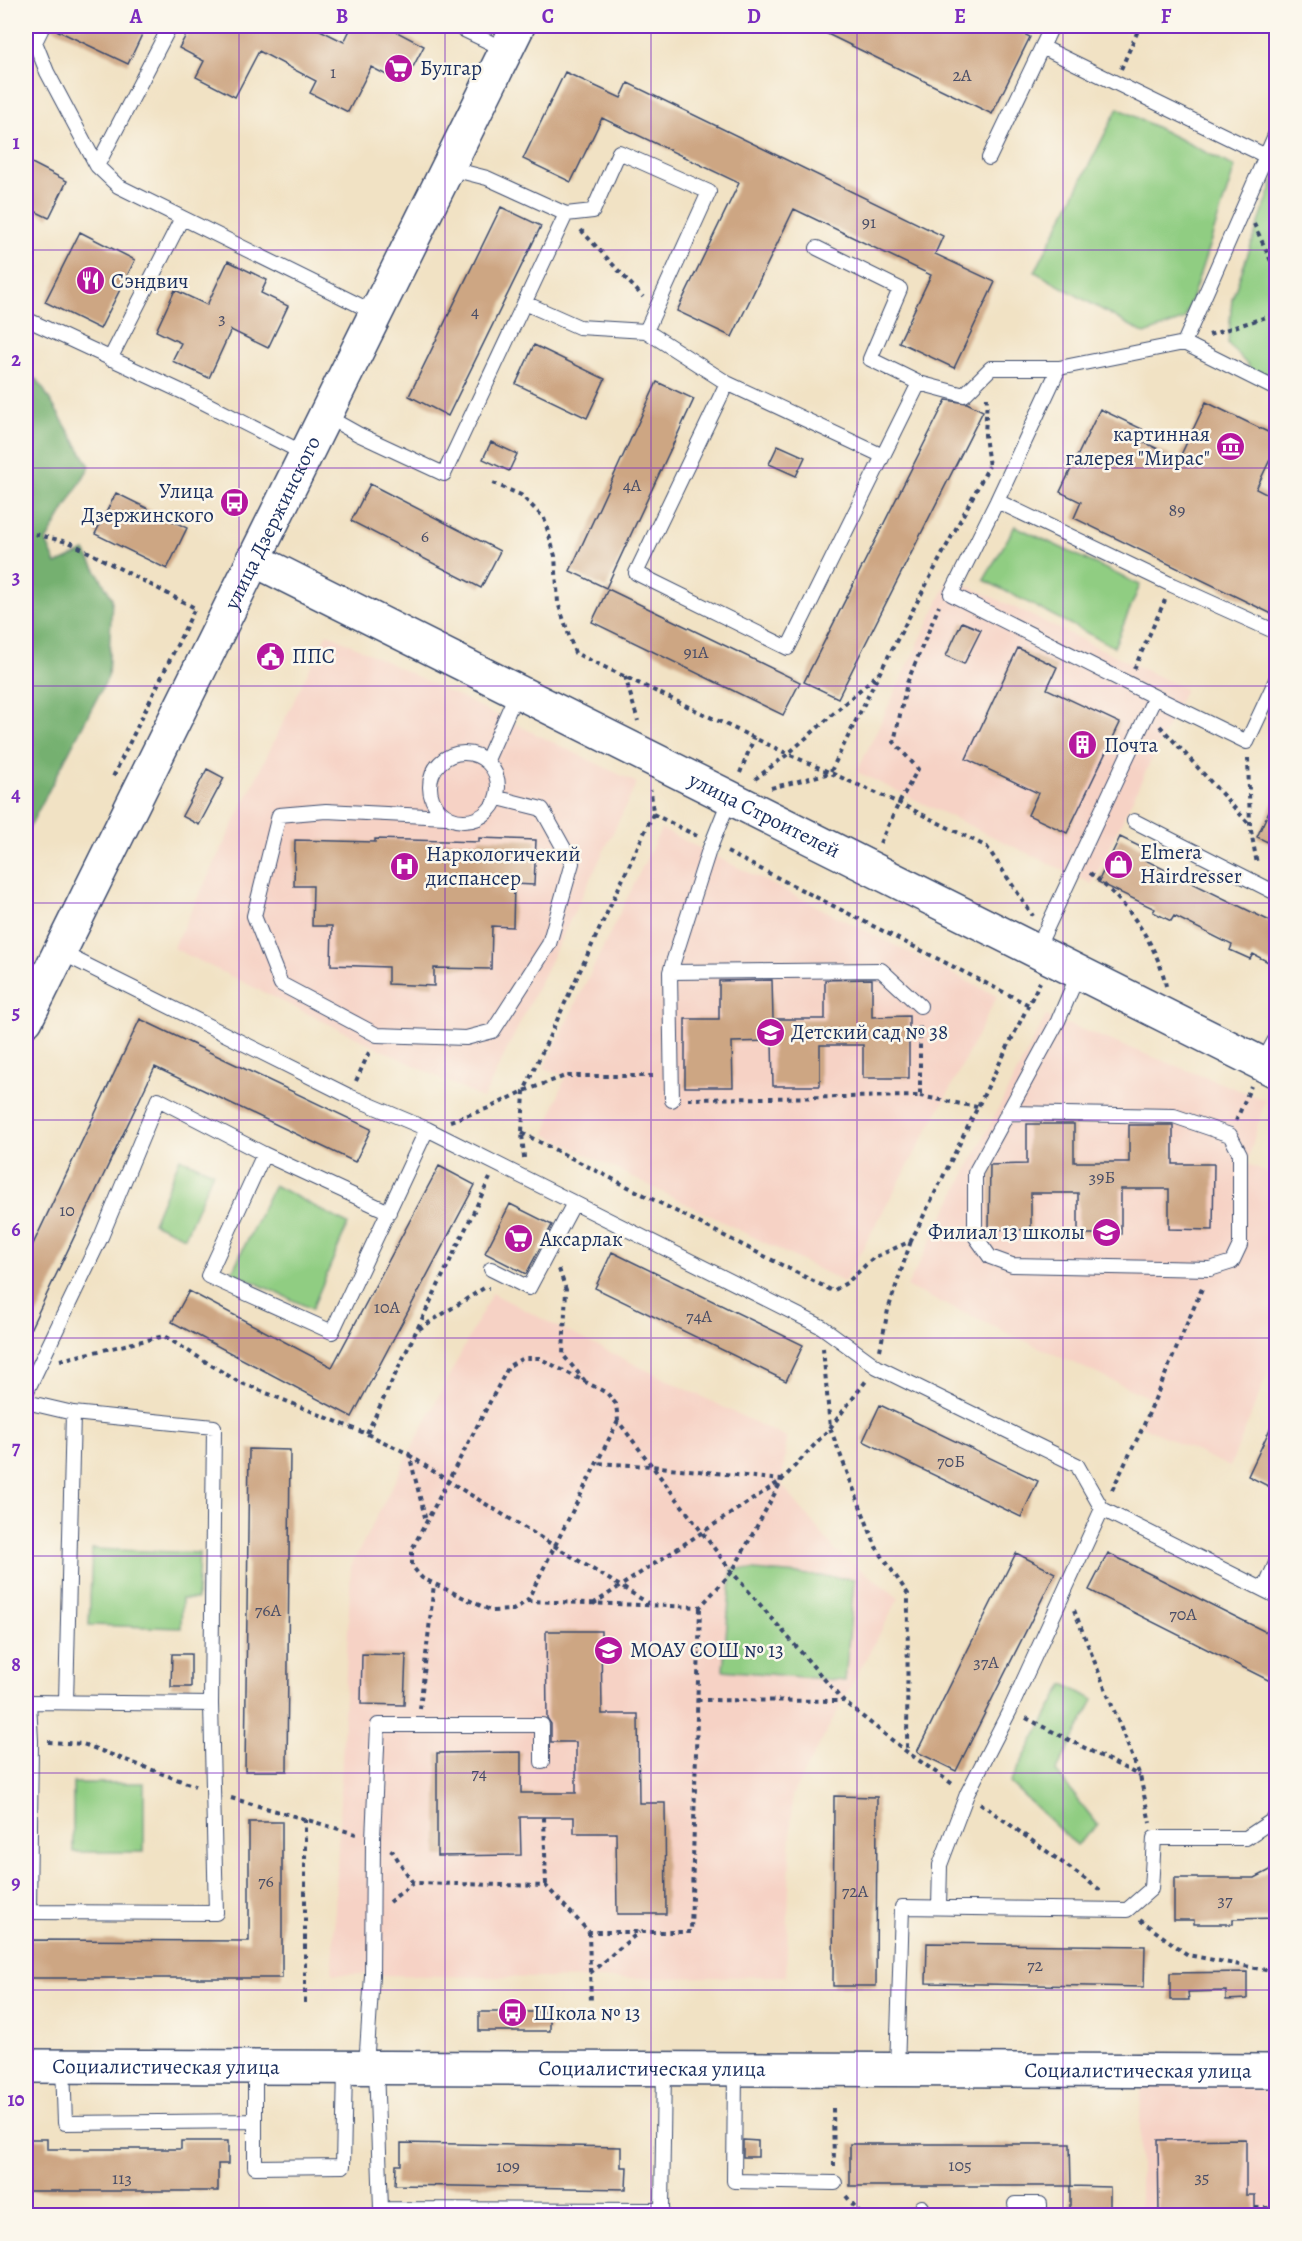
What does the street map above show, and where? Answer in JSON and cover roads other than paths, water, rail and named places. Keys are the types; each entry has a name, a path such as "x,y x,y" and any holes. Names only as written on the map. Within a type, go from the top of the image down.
{"main road":[{"name":"улица Дзержинского","path":"26,1020 58,951 512,38"},
{"name":"улица Строителей","path":"253,559 869,867 1043,947 1079,972 1267,1064"},
{"name":"Социалистическая улица","path":"26,2066 1276,2071"}],"lane":[{"path":"44,26 35,42 47,72 97,166 118,186 375,313"},
{"path":"97,166 170,26"},
{"path":"456,26 512,38"},
{"path":"988,158 1052,26"},
{"path":"1041,47 1266,156"},
{"path":"1184,343 1276,133"},
{"path":"447,168 487,178 566,214 593,211 619,152 709,192 646,331"},
{"path":"324,415 358,434 444,474 566,214"},
{"path":"110,359 182,218"},
{"path":"817,249 900,289 870,358 919,383 964,395 992,368 1059,368 1184,343 1276,389"},
{"path":"525,303 579,327 646,331 727,383 883,456"},
{"path":"26,319 188,394 306,454"},
{"path":"1059,368 951,594 1247,742 1276,680"},
{"path":"727,383 636,573 789,648 919,383"},
{"path":"997,501 1276,632"},
{"path":"487,760 517,692"},
{"path":"1043,947 1077,864 1155,697"},
{"path":"446,817 431,800 430,777 443,759 465,752 487,760 498,777 498,798 486,815 466,822 446,817 326,810 279,815 254,916 281,984 376,1035 466,1038 493,1031 549,944 572,862 542,809 498,798"},
{"path":"672,1100 670,972 712,844 730,798"},
{"path":"1134,821 1276,893"},
{"path":"58,951 349,1096 525,1177 822,1327 877,1367 1077,1466 1102,1509 1270,1593 1276,1563"},
{"path":"670,972 881,970 920,1006"},
{"path":"1007,1113 1174,1116 1230,1135 1240,1154 1240,1245 1232,1262 1210,1269 1012,1265 990,1257 975,1236 975,1173 1007,1113 1058,1021 1079,972"},
{"path":"26,1394 101,1237 158,1099 264,1154 389,1212"},
{"path":"264,1154 208,1276 332,1332 427,1130"},
{"path":"491,1269 529,1288 574,1203"},
{"path":"26,1402 73,1413 214,1427 211,1792 216,1913 29,1912 31,1741 27,1702 211,1704"},
{"path":"66,1702 73,1413"},
{"path":"939,1907 940,1865 967,1794 1010,1710 1102,1509"},
{"path":"255,2067 255,2167 343,2166 362,2067 372,1975 373,1839 378,1725 542,1725 542,1762"},
{"path":"897,2070 902,1907 1127,1910 1151,1889 1154,1838 1246,1838 1276,1818"},
{"path":"63,2066 64,2123 254,2121"},
{"path":"362,2067 381,2209 438,2212 662,2210 664,2068"},
{"path":"735,2069 734,2181 835,2183"},
{"path":"1015,2204 1040,2204 1040,2216"}],"place":[{"name":"Булгар","path":"399,68"},
{"name":"Сэндвич","path":"90,281"},
{"name":"картинная галерея \"Мирас\"","path":"1231,446"},
{"name":"Улица Дзержинского","path":"235,503"},
{"name":"ППС","path":"271,656"},
{"name":"Почта","path":"1083,745"},
{"name":"Elmera Hairdresser","path":"1119,864"},
{"name":"Наркологичекий диспансер","path":"405,866"},
{"name":"Детский сад № 38","path":"770,1032"},
{"name":"Филиал 13 школы","path":"1106,1232"},
{"name":"Аксарлак","path":"519,1239"},
{"name":"МОАУ СОШ № 13","path":"609,1650"},
{"name":"Школа № 13","path":"512,2013"}]}
